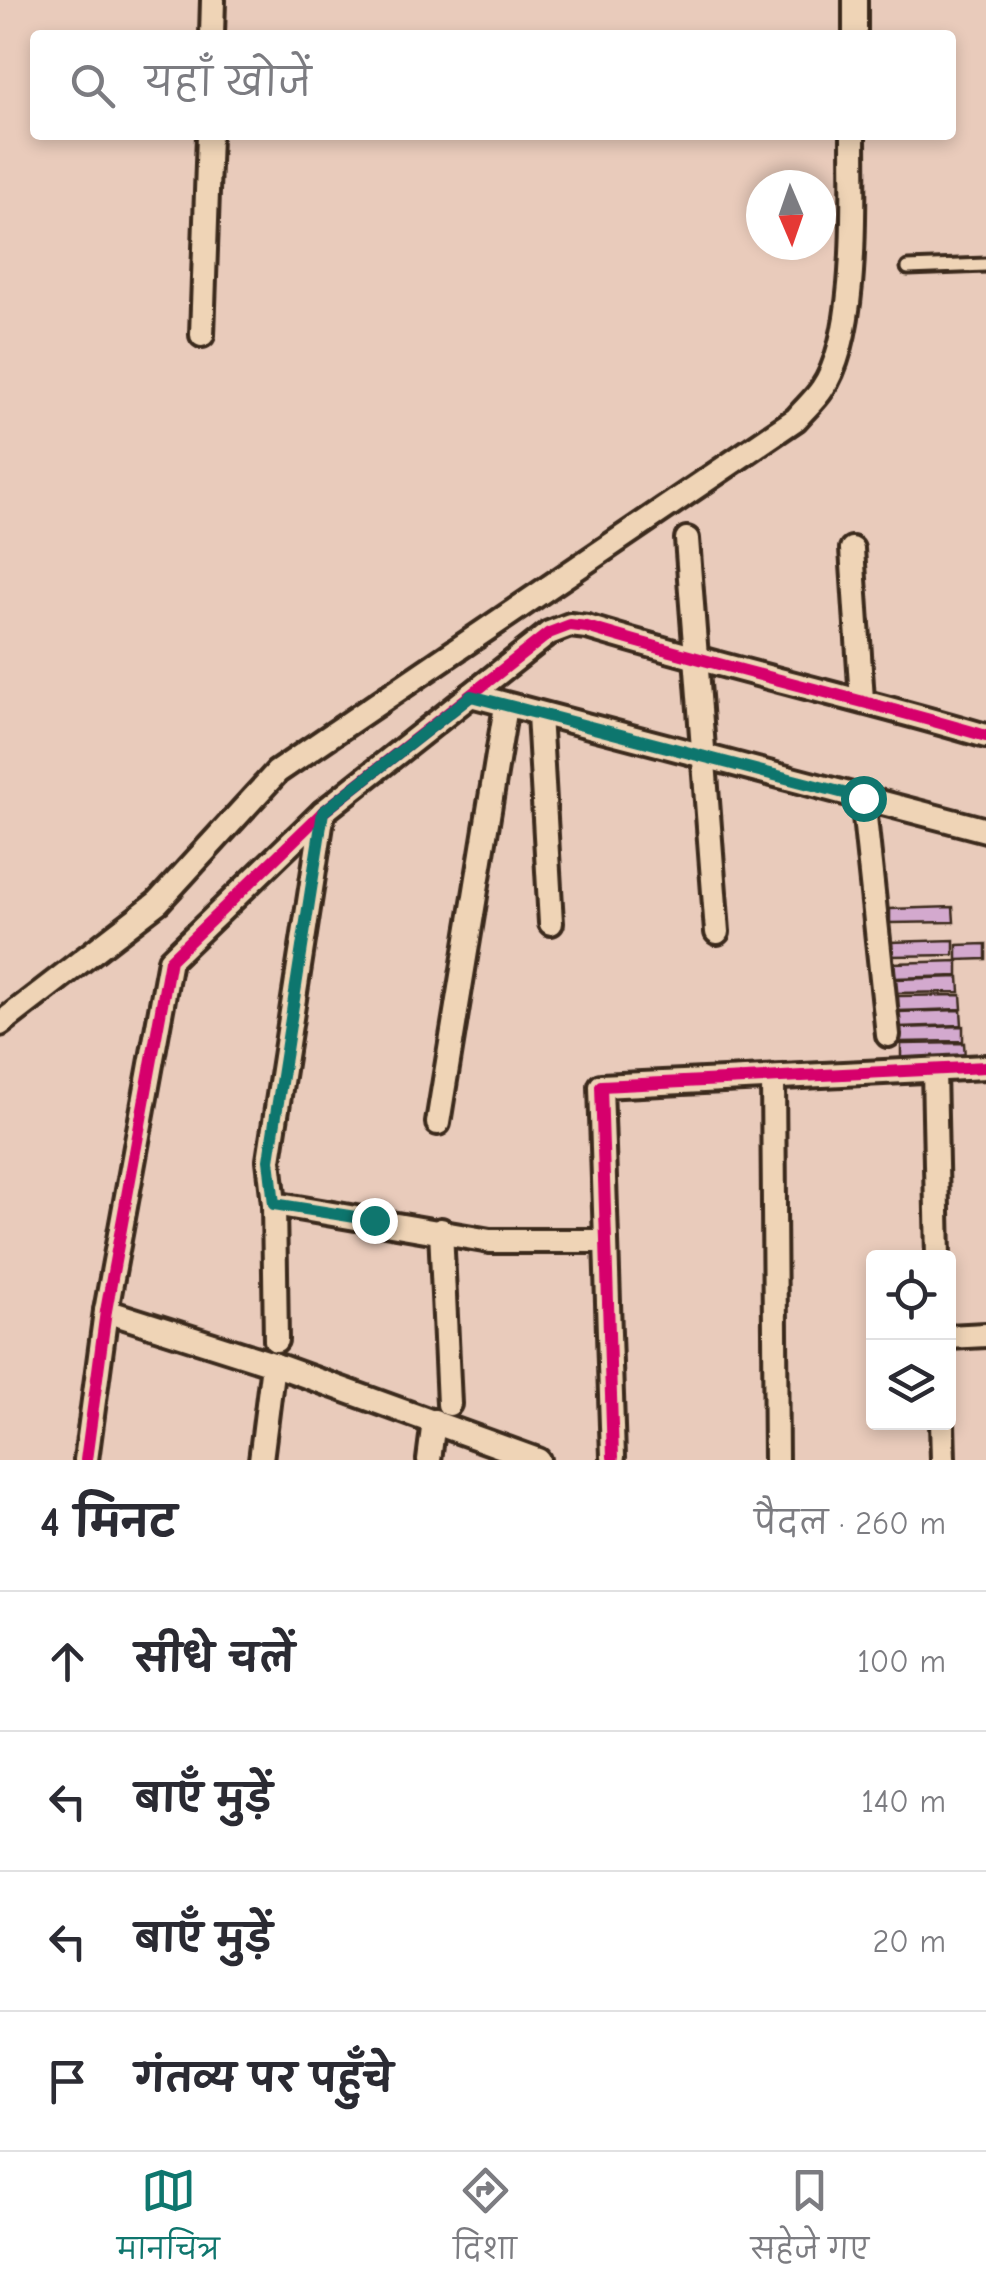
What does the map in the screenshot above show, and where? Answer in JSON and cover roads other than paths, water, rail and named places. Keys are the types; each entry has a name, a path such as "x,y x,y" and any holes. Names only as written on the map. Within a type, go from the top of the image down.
{"street":[{"path":"212,0 212,30"},
{"path":"854,30 855,0"},
{"path":"202,335 209,140"},
{"path":"0,1024 158,902 277,772 796,418 823,388 838,356 852,268 853,140"},
{"path":"687,539 717,932"},
{"path":"852,549 862,700"},
{"path":"86,1460 106,1310 170,960 323,812 549,632 570,625 986,736"},
{"path":"471,696 986,830"},
{"path":"438,1123 506,706"},
{"path":"539,714 551,924"},
{"path":"863,798 888,1035"},
{"path":"276,1340 274,1204 269,1160 323,812"},
{"path":"613,1458 601,1086 986,1067"},
{"path":"934,1070 938,1250"},
{"path":"773,1078 776,1460"},
{"path":"274,1204 490,1241 606,1241"},
{"path":"429,1460 442,1413 441,1230"},
{"path":"106,1310 442,1413 538,1460"},
{"path":"956,1336 986,1335"},
{"path":"260,1460 273,1364"},
{"path":"942,1430 942,1460"}],"lane":[{"path":"908,268 986,266"}]}
